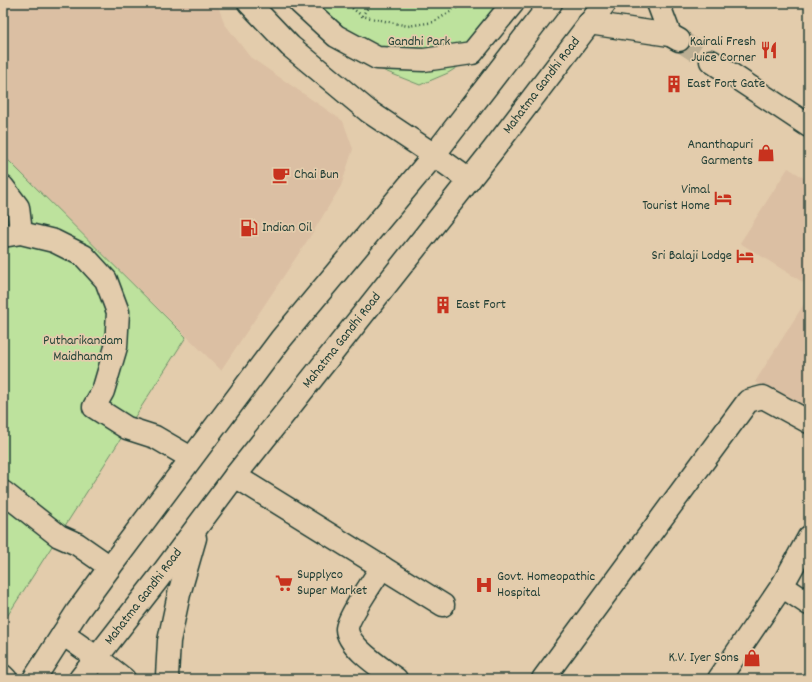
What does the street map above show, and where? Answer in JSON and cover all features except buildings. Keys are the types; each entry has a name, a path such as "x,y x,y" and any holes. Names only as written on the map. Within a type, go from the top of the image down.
{"main road":[{"path":"249,3 290,46 368,111 469,180"},
{"path":"300,3 336,36 377,58 424,60 472,53 513,3"},
{"path":"34,679 63,634 110,567 281,339 434,155 552,3"},
{"name":"Mahatma Gandhi Road","path":"80,679 235,476 469,180 605,3"},
{"path":"589,23 674,38 658,3"},
{"path":"711,61 809,126"},
{"path":"3,187 18,207 12,234 54,241 84,256 106,280 118,312 116,347 103,391 94,407 127,428 156,437 191,458"},
{"path":"543,679 748,401 763,397 809,422"},
{"path":"235,476 443,605"},
{"path":"3,492 59,536 77,544 110,567"},
{"path":"168,679 169,641 179,594 198,526"},
{"path":"719,679 782,586 809,537"},
{"path":"382,566 347,627 349,637 365,654 396,679"},
{"path":"782,586 809,604"},
{"path":"63,634 124,679"},
{"path":"3,676 6,679"}],"path":[{"path":"346,3 362,16 408,26 434,22 464,3"},
{"path":"362,16 371,3"}],"shaded area":[{"path":"3,3 217,3 224,23 250,57 343,121 353,149 341,186 313,232 221,370 3,155"},
{"path":"788,168 809,181 809,286 740,243"},
{"path":"809,296 809,416 755,382"}],"green space":[{"name":"Gandhi Park","path":"288,3 517,3 482,52 448,73 420,85 367,64 319,35"},
{"name":"Putharikandam Maidhanam","path":"3,155 186,337 6,618 3,616"}],"tunnel":[{"path":"679,40 711,61"}],"place":[{"name":"Kairali Fresh Juice Corner","path":"769,50"},
{"name":"East Fort Gate","path":"674,84"},
{"name":"Ananthapuri Garments","path":"766,153"},
{"name":"Chai Bun","path":"281,175"},
{"name":"Vimal Tourist Home","path":"723,198"},
{"name":"Indian Oil","path":"249,228"},
{"name":"Sri Balaji Lodge","path":"745,256"},
{"name":"East Fort","path":"443,305"},
{"name":"Supplyco Super Market","path":"284,583"},
{"name":"Govt. Homeopathic Hospital","path":"484,585"},
{"name":"K.V. Iyer Sons","path":"752,658"}]}
